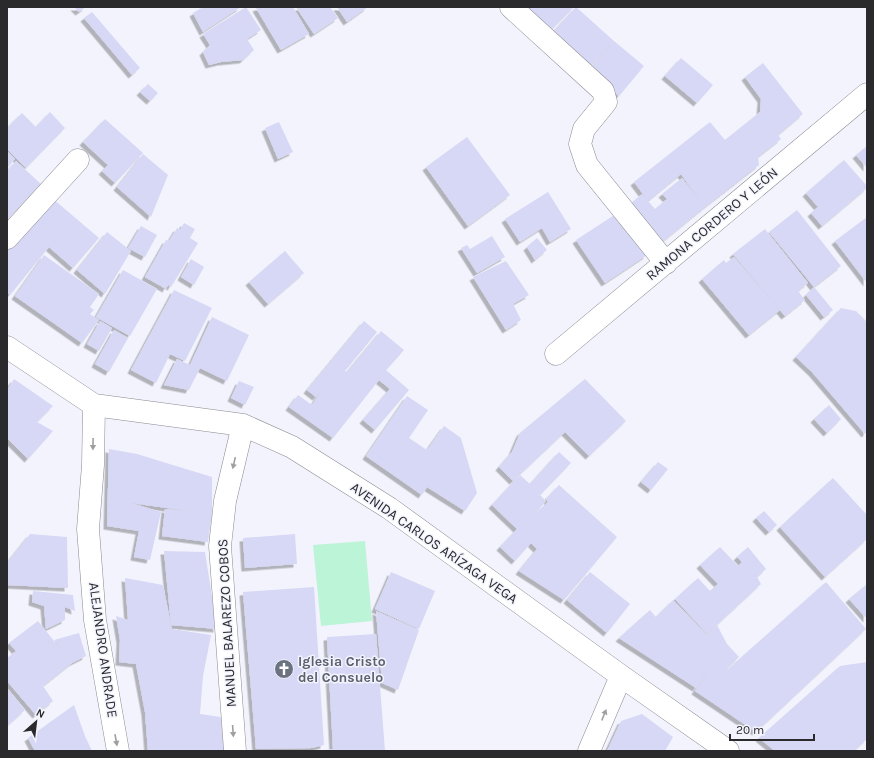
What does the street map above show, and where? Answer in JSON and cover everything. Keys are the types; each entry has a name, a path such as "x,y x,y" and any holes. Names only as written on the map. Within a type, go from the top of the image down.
{"street":[{"path":"511,7 603,91 606,102 584,129 580,144 587,165 666,263"},
{"name":"RAMONA CORDERO Y LEÓN","path":"556,354 867,94"},
{"path":"7,238 78,160"},
{"name":"AVENIDA CARLOS ARÍZAGA VEGA","path":"7,347 94,405 243,425 292,447 389,508 620,676 728,751"},
{"name":"ALEJANDRO ANDRADE","path":"94,405 93,465 88,529 95,620 118,751"},
{"name":"MANUEL BALAREZO COBOS","path":"235,751 220,546 225,500 243,425"},
{"path":"589,751 620,676"}],"green space":[{"path":"365,541 372,621 321,626 313,545"}],"building":[{"path":"74,7 86,7 79,12"},
{"path":"203,7 241,7 203,32 193,13"},
{"path":"246,7 261,30 247,39 254,50 243,60 221,62 209,65 203,52 210,45 203,34"},
{"path":"293,7 309,34 281,50 256,8"},
{"path":"296,7 330,7 338,18 314,34"},
{"path":"337,7 368,7 347,22"},
{"path":"521,7 574,7 548,33"},
{"path":"576,7 614,41 587,71 548,37"},
{"path":"92,12 140,68 132,75 84,18"},
{"path":"614,41 644,66 619,96 589,71"},
{"path":"681,58 713,85 697,103 665,76"},
{"path":"763,63 803,114 778,135 781,139 758,157 759,165 661,243 629,205 642,194 646,198 634,182 710,122 725,140 760,112 761,99 745,77","holes":["681,174 700,201 682,178 662,194 667,199 655,209 648,201"]},
{"path":"148,84 158,93 150,101 140,92"},
{"path":"50,112 65,128 26,168 7,149 7,128 22,113 36,127"},
{"path":"105,119 143,153 115,183 102,171 108,165 83,142"},
{"path":"279,122 293,152 278,159 265,128"},
{"path":"467,137 510,195 468,226 426,167"},
{"path":"867,146 867,168 856,155"},
{"path":"7,151 15,159 7,168"},
{"path":"143,154 168,175 151,217 117,187"},
{"path":"844,160 867,186 867,188 822,226 811,213 818,207 806,193"},
{"path":"16,161 41,184 7,220 7,171"},
{"path":"548,192 571,229 550,242 542,228 520,242 505,219"},
{"path":"52,198 99,238 73,268 49,247 10,295 7,292 7,251 25,229 34,236 26,229"},
{"path":"797,210 841,266 814,287 769,232"},
{"path":"619,212 647,255 605,283 576,240"},
{"path":"867,217 867,283 835,241"},
{"path":"184,223 195,229 190,238 198,243 171,287 168,285 166,289 145,277 166,240 169,241 177,228 180,230"},
{"path":"141,226 157,235 145,257 128,248"},
{"path":"765,229 808,283 798,291 805,300 785,316 733,254"},
{"path":"107,232 131,251 105,294 77,270"},
{"path":"492,236 505,257 477,273 461,248 467,245 470,249"},
{"path":"537,238 547,250 535,260 527,247"},
{"path":"285,251 304,273 268,304 249,282"},
{"path":"44,255 99,294 90,307 94,310 90,314 99,320 82,343 15,296"},
{"path":"734,257 780,310 749,335 702,279 724,260 726,263"},
{"path":"191,259 204,267 194,285 181,277"},
{"path":"506,261 529,295 513,304 521,320 506,330 473,277"},
{"path":"123,270 157,289 130,336 96,317"},
{"path":"814,287 833,310 824,317 806,295"},
{"path":"174,290 212,308 185,361 170,354 156,383 131,370"},
{"path":"841,308 856,311 867,322 867,432 865,434 812,372 796,357"},
{"path":"212,317 249,335 227,381 200,368 189,390 164,385 177,359 190,365"},
{"path":"100,321 112,328 99,351 87,344"},
{"path":"364,321 377,332 345,371 347,372 381,331 404,350 386,370 409,390 375,430 363,420 390,389 379,380 333,438 289,407 298,395 312,405 321,391 316,397 307,390"},
{"path":"114,330 128,338 109,372 95,364"},
{"path":"14,379 53,406 37,422 53,431 28,459 7,438 7,390"},
{"path":"585,379 626,421 589,456 565,432 513,481 499,467 512,452 520,433"},
{"path":"239,381 254,387 245,405 231,398"},
{"path":"407,396 428,410 409,438 427,450 444,426 461,438 477,493 465,511 427,487 422,495 366,456"},
{"path":"829,405 841,419 827,433 814,419"},
{"path":"109,449 137,454 212,477 212,514 208,542 162,536 165,509 189,511 131,503 161,512 150,560 134,557 139,531 107,526"},
{"path":"559,452 571,463 540,495 546,501 535,514 548,502 546,499 559,485 617,537 564,600 519,571 542,543 537,549 531,543 515,561 500,547 517,529 492,505 520,475 530,484"},
{"path":"658,462 668,469 651,490 641,482"},
{"path":"833,478 867,515 867,539 825,577 780,527"},
{"path":"764,511 777,525 769,532 756,518"},
{"path":"30,534 67,537 68,588 7,585 7,563"},
{"path":"295,534 297,564 245,568 243,538"},
{"path":"720,547 738,566 742,562 737,557 748,547 766,569 757,577 761,584 707,634 675,599 698,578 710,591 718,584 700,565"},
{"path":"164,551 205,552 217,629 171,625"},
{"path":"391,572 435,591 419,629 375,609"},
{"path":"590,572 630,604 607,633 567,600"},
{"path":"125,578 163,585 172,629 211,635 203,676 200,714 221,717 224,751 148,751 145,712 136,664 119,662 120,640 116,616 128,620"},
{"path":"826,582 866,629 756,732 695,691 709,670 696,688 619,638 650,610 656,617 673,600 707,635 717,625 727,644 739,657 727,670"},
{"path":"867,584 867,619 849,599"},
{"name":"Iglesia Cristo del Consuelo","path":"314,587 324,745 312,748 256,749 243,592"},
{"path":"33,591 73,595 75,611 65,607 65,620 46,629 44,606 32,602"},
{"path":"376,611 419,630 398,690 382,683"},
{"path":"38,621 66,656 54,640 79,633 86,656 72,663 43,686 53,701 36,715 7,681 7,658 16,651 9,643"},
{"path":"376,634 385,751 325,751 333,749 327,637"},
{"path":"867,662 867,739 854,751 775,751 759,738 840,666"},
{"path":"7,688 25,710 7,726"},
{"path":"74,705 92,751 35,751 28,738"},
{"path":"642,714 673,737 665,751 607,751 621,721"}],"place":[{"name":"Iglesia Cristo del Consuelo","path":"284,669"}]}
